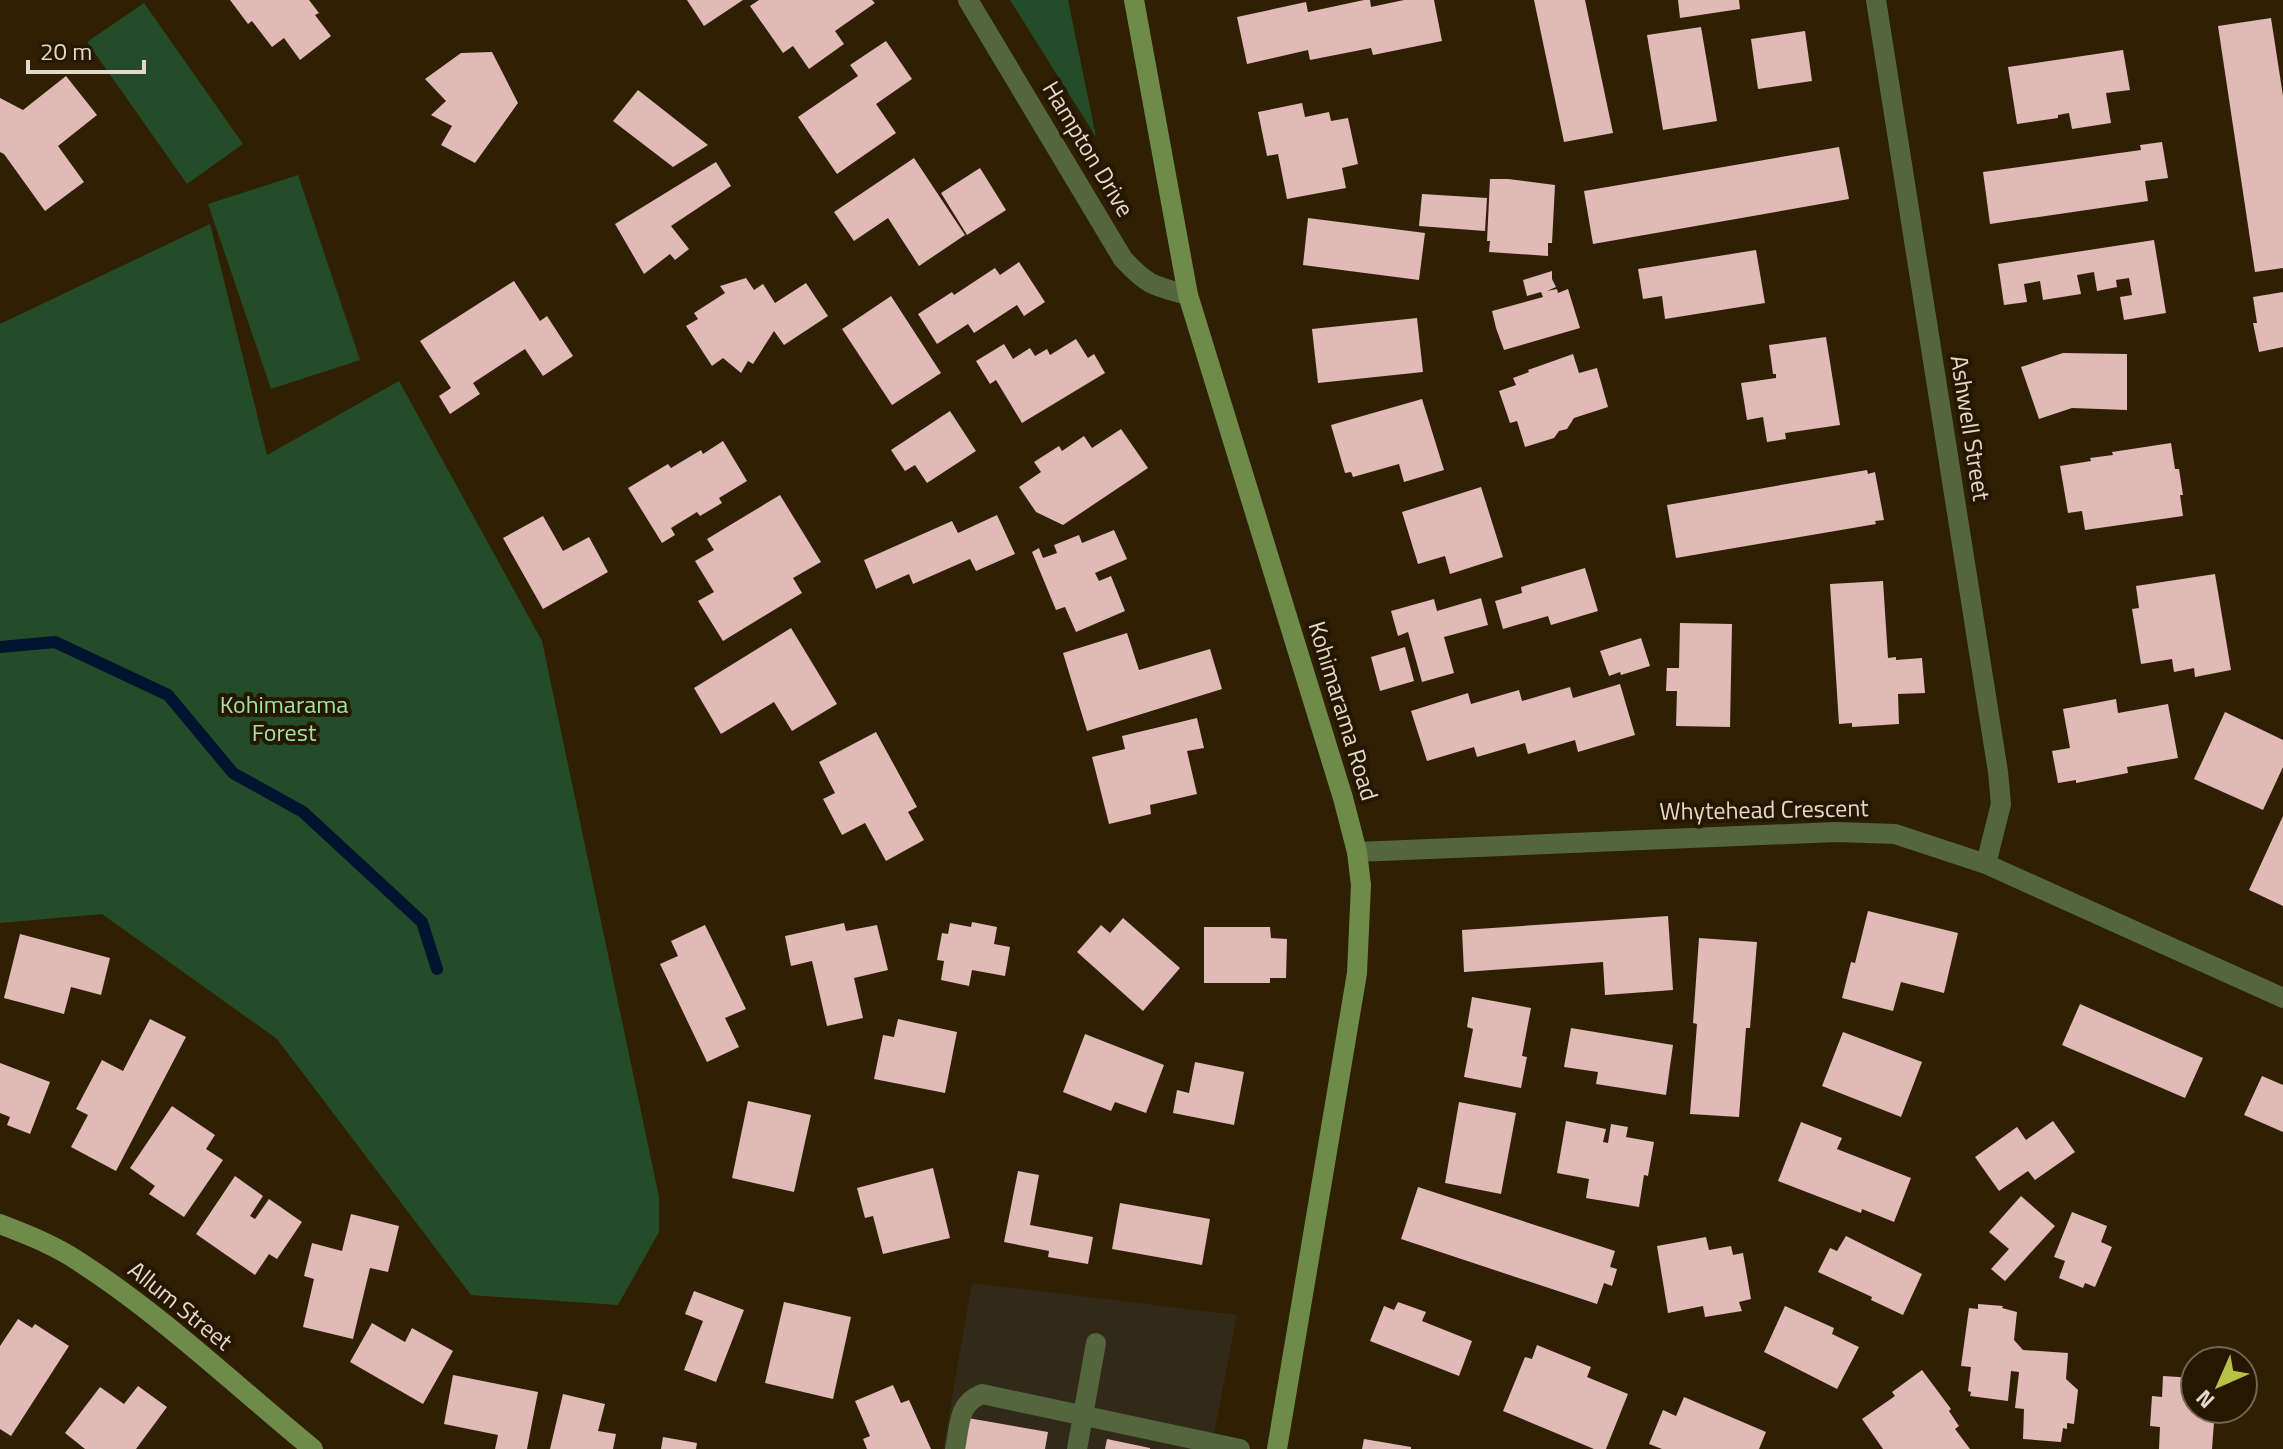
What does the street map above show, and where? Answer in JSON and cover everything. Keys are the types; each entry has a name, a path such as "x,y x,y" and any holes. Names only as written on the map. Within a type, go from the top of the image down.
{"main road":[{"name":"Kohimarama Road","path":"1134,0 1188,295 1343,798 1357,852 1361,885 1357,973 1277,1449"},
{"name":"Allum Street","path":"0,1224 76,1259 179,1337 313,1449"}],"street":[{"name":"Hampton Drive","path":"968,0 1123,259 1138,276 1154,286 1188,295"},
{"name":"Ashwell Street","path":"1876,0 1998,772 2001,804 1986,864"},
{"name":"Whytehead Crescent","path":"1357,852 1836,832 1895,834 1986,864 2283,998"},
{"path":"1077,1449 1096,1343"},
{"path":"955,1449 965,1405 982,1394 1240,1449"}],"shaded area":[{"path":"972,1283 1237,1315 1211,1449 943,1449"}],"green space":[{"path":"1010,0 1068,0 1096,137"},
{"path":"144,3 243,144 187,184 87,42"},
{"path":"298,175 360,360 271,389 208,204"},
{"name":"Kohimarama Forest","path":"210,224 267,455 399,381 542,641 659,1197 659,1232 618,1305 471,1295 277,1039 102,914 0,923 0,324"}],"building":[{"path":"230,0 309,0 319,13 315,15 331,36 300,60 284,38 272,47 252,21 248,24"},
{"path":"687,0 743,0 704,26"},
{"path":"759,0 872,0 875,3 835,31 844,44 809,69 793,46 783,53 750,6"},
{"path":"1370,0 1371,7 1404,0 1434,0 1442,41 1373,55 1371,48 1310,60 1308,50 1247,64 1237,17 1306,2 1308,12"},
{"path":"1534,0 1585,0 1613,133 1564,142"},
{"path":"1678,0 1739,0 1740,9 1680,18"},
{"path":"2271,18 2283,96 2283,268 2255,272 2218,26"},
{"path":"1701,27 1717,121 1663,130 1647,35"},
{"path":"1805,31 1812,81 1758,89 1751,39"},
{"path":"886,41 912,79 876,104 896,133 837,174 798,117 858,76 850,65"},
{"path":"2123,50 2130,90 2106,93 2111,123 2072,129 2069,113 2058,115 2058,118 2017,124 2008,67"},
{"path":"492,52 518,103 475,163 441,145 452,126 431,115 446,101 425,79 461,53"},
{"path":"66,76 97,115 58,146 84,182 45,211 0,152 0,98 23,110"},
{"path":"638,90 708,145 673,167 613,121"},
{"path":"1302,103 1305,117 1329,112 1331,121 1348,118 1358,164 1342,168 1346,188 1287,199 1278,154 1267,156 1258,112"},
{"path":"2162,142 2168,178 2145,181 2148,201 1990,224 1983,172 2141,150 2140,145"},
{"path":"1839,147 1849,199 1593,244 1584,191"},
{"path":"914,158 965,235 919,266 888,218 854,241 834,212"},
{"path":"716,162 731,186 671,226 689,249 675,260 670,254 644,274 615,224"},
{"path":"980,168 1006,210 967,235 941,193"},
{"path":"1490,179 1555,185 1552,243 1548,243 1548,256 1489,252"},
{"path":"1422,194 1487,198 1485,231 1419,226"},
{"path":"1308,218 1425,233 1419,280 1303,265"},
{"path":"2154,240 2166,313 2124,320 2120,297 2132,295 2129,278 2116,280 2117,287 2097,291 2094,272 2077,275 2081,294 2043,300 2040,281 2024,284 2027,302 2004,305 1998,264"},
{"path":"1756,250 1765,303 1665,319 1662,296 1643,299 1638,269"},
{"path":"1019,262 1045,302 1024,316 1017,305 974,333 968,324 937,344 918,314 995,268 1000,275"},
{"path":"1552,271 1556,287 1547,291 1557,289 1558,293 1568,289 1580,328 1504,350 1492,311 1543,297 1541,292 1527,296 1523,280"},
{"path":"746,278 754,290 763,284 775,303 806,283 828,316 784,345 774,331 753,364 748,361 741,373 723,358 712,366 686,326 698,319 694,313 725,293 720,286"},
{"path":"514,281 540,321 547,316 573,356 543,376 525,349 473,383 480,394 450,414 439,396 451,388 420,341"},
{"path":"2283,292 2283,347 2259,352 2253,323 2257,323 2253,297"},
{"path":"891,296 941,373 892,405 842,329"},
{"path":"1417,318 1423,372 1318,383 1312,329"},
{"path":"1826,337 1840,425 1785,433 1786,439 1767,442 1763,417 1747,420 1741,383 1776,378 1769,345"},
{"path":"1076,339 1088,358 1094,354 1105,373 1022,423 996,380 990,384 976,361 1004,344 1013,359 1030,348 1035,356 1047,349 1050,355"},
{"path":"2063,353 2127,354 2127,410 2072,408 2039,419 2021,367"},
{"path":"1573,354 1579,373 1597,368 1608,407 1574,418 1567,429 1559,431 1554,438 1525,447 1517,421 1510,423 1499,391 1516,385 1513,378 1528,370"},
{"path":"1422,399 1444,470 1404,482 1399,464 1353,477 1351,472 1345,473 1331,425"},
{"path":"950,411 976,451 927,483 915,465 905,471 891,450"},
{"path":"1121,429 1148,468 1063,525 1036,512 1019,487 1041,472 1034,462 1059,446 1062,451 1084,436 1092,448"},
{"path":"723,441 747,481 719,498 722,503 700,516 697,512 671,528 675,535 662,543 628,488 668,464 671,468"},
{"path":"2171,443 2175,469 2179,469 2183,516 2085,530 2082,511 2068,513 2060,466 2091,461 2090,458 2113,455 2112,452"},
{"path":"1867,470 1868,474 1875,472 1884,520 1875,521 1876,524 1676,558 1667,505"},
{"path":"1481,487 1503,557 1450,574 1445,556 1418,564 1402,512"},
{"path":"780,495 821,562 793,578 802,593 723,641 698,601 714,592 695,561 714,550 707,539"},
{"path":"997,515 1015,554 976,571 970,559 913,584 909,574 876,589 864,560 952,521 958,533"},
{"path":"543,516 563,551 589,537 608,572 543,609 503,538"},
{"path":"1114,530 1127,559 1095,573 1099,581 1111,576 1125,611 1076,632 1065,607 1056,610 1032,552 1039,548 1043,558 1057,553 1054,545 1079,535 1082,543"},
{"path":"1585,568 1598,611 1551,625 1548,616 1503,629 1495,601 1522,593 1521,587"},
{"path":"2215,574 2231,670 2195,677 2194,668 2174,672 2172,659 2141,664 2132,609 2139,608 2136,586"},
{"path":"1883,581 1888,658 1922,658 1925,693 1898,694 1899,724 1852,727 1852,723 1839,724 1830,584"},
{"path":"1481,598 1488,625 1444,637 1454,673 1422,682 1408,632 1398,636 1391,611 1434,599 1437,611"},
{"path":"1680,623 1732,624 1730,727 1676,726 1677,691 1666,691 1667,668 1679,668"},
{"path":"791,628 837,704 792,731 774,702 721,734 694,688"},
{"path":"1127,633 1139,670 1210,649 1222,689 1087,731 1063,653"},
{"path":"1641,638 1650,666 1609,676 1600,651"},
{"path":"1405,647 1414,681 1380,691 1371,657"},
{"path":"1620,684 1635,735 1578,752 1575,740 1528,754 1525,743 1477,757 1474,747 1427,761 1411,711 1468,693 1471,704 1519,690 1522,701 1570,687 1573,698"},
{"path":"2116,699 2118,713 2168,704 2178,758 2127,767 2128,773 2076,783 2076,780 2058,783 2052,751 2070,748 2063,709"},
{"path":"2225,712 2283,740 2283,767 2263,810 2194,779"},
{"path":"1197,718 1204,748 1187,751 1197,794 1150,805 1151,814 1109,824 1092,757 1125,749 1122,736"},
{"path":"876,732 917,807 908,812 924,840 886,861 865,823 842,835 823,799 835,793 819,762"},
{"path":"2283,816 2283,906 2249,890"},
{"path":"1868,911 1958,933 1944,993 1901,982 1893,1011 1842,998 1851,962 1855,963"},
{"path":"1668,916 1673,990 1605,995 1603,962 1464,972 1462,930"},
{"path":"1123,918 1180,968 1143,1011 1077,952 1101,925 1110,933"},
{"path":"972,922 997,927 994,944 1010,947 1005,976 972,970 969,986 941,980 944,961 937,960 942,933 948,934 950,923 971,927"},
{"path":"844,923 846,931 877,925 888,970 854,978 863,1018 827,1026 812,961 791,966 785,936"},
{"path":"705,925 746,1009 725,1018 739,1047 707,1062 660,964 678,956 671,941"},
{"path":"1204,927 1270,927 1271,938 1287,939 1286,978 1270,978 1270,983 1204,983"},
{"path":"20,934 110,958 101,995 71,987 64,1014 4,998"},
{"path":"1699,938 1757,942 1739,1117 1690,1114"},
{"path":"1472,997 1531,1008 1522,1056 1527,1057 1521,1088 1464,1077 1473,1029 1467,1027"},
{"path":"2080,1004 2203,1058 2185,1098 2062,1045"},
{"path":"150,1019 186,1037 116,1171 71,1147 88,1115 76,1109 102,1060 123,1071"},
{"path":"898,1019 957,1032 945,1093 874,1079 883,1035 894,1037"},
{"path":"1571,1028 1673,1045 1666,1095 1596,1084 1598,1072 1564,1067"},
{"path":"1843,1032 1922,1062 1901,1117 1822,1086"},
{"path":"1085,1034 1164,1065 1146,1113 1115,1102 1111,1111 1063,1092"},
{"path":"1195,1062 1244,1072 1234,1125 1173,1113 1177,1090 1189,1093"},
{"path":"0,1063 50,1082 30,1134 7,1125 10,1117 0,1113"},
{"path":"2262,1076 2283,1085 2283,1132 2244,1115"},
{"path":"748,1101 811,1115 794,1192 732,1178"},
{"path":"1459,1102 1516,1113 1501,1194 1445,1183"},
{"path":"172,1106 215,1135 206,1149 223,1160 184,1217 149,1194 155,1186 130,1168"},
{"path":"1566,1121 1606,1129 1603,1142 1608,1143 1611,1124 1628,1127 1626,1137 1654,1142 1639,1207 1586,1198 1589,1179 1557,1173"},
{"path":"2053,1121 2075,1152 2035,1180 2028,1171 1999,1191 1975,1157 2017,1127 2026,1140"},
{"path":"1801,1122 1842,1138 1837,1149 1911,1178 1894,1222 1862,1209 1861,1213 1778,1181"},
{"path":"933,1168 950,1238 883,1254 873,1216 865,1218 857,1188"},
{"path":"1018,1171 1039,1175 1030,1225 1093,1237 1088,1264 1048,1257 1049,1251 1004,1242"},
{"path":"235,1176 263,1196 250,1216 255,1219 269,1199 302,1222 277,1259 269,1254 255,1275 196,1234"},
{"path":"1418,1187 1615,1251 1610,1267 1617,1269 1612,1286 1604,1283 1597,1304 1401,1239"},
{"path":"2021,1196 2055,1226 2005,1281 1991,1269 2009,1249 1989,1232"},
{"path":"1120,1203 1210,1219 1202,1265 1112,1249"},
{"path":"2072,1212 2107,1226 2101,1242 2112,1247 2095,1287 2085,1283 2083,1288 2059,1278 2065,1261 2054,1257"},
{"path":"351,1214 399,1226 388,1272 370,1268 353,1339 303,1327 314,1279 304,1276 312,1243 342,1251"},
{"path":"1846,1236 1922,1274 1903,1315 1818,1272 1830,1248 1837,1251"},
{"path":"1706,1237 1709,1250 1731,1246 1733,1255 1743,1253 1751,1299 1739,1302 1742,1311 1705,1317 1703,1306 1668,1313 1657,1246"},
{"path":"694,1291 744,1310 716,1382 684,1370 703,1321 685,1314"},
{"path":"784,1302 851,1317 833,1399 765,1383"},
{"path":"1398,1302 1426,1312 1422,1321 1472,1341 1459,1376 1370,1341 1384,1306 1394,1310"},
{"path":"1978,1304 2003,1306 2017,1312 2014,1340 2023,1350 2068,1353 2066,1379 2078,1390 2074,1424 2067,1423 2067,1429 2063,1428 2061,1442 2023,1439 2024,1409 2015,1408 2019,1372 2011,1371 2008,1401 1970,1396 1971,1367 1961,1366 1969,1308 1978,1309"},
{"path":"1785,1306 1834,1328 1832,1334 1859,1347 1837,1389 1764,1352"},
{"path":"18,1319 32,1328 35,1324 69,1346 11,1436 0,1429 0,1346"},
{"path":"372,1323 405,1342 412,1328 453,1351 423,1404 350,1362"},
{"path":"1537,1345 1591,1367 1587,1377 1628,1394 1606,1449 1594,1449 1503,1411 1525,1357 1532,1359"},
{"path":"1922,1370 1951,1409 1949,1411 1959,1426 1955,1429 1970,1449 1883,1449 1862,1419 1895,1396 1892,1392"},
{"path":"453,1375 538,1392 527,1449 495,1449 498,1435 444,1424"},
{"path":"2163,1376 2179,1377 2179,1425 2214,1425 2212,1449 2159,1449 2160,1427 2150,1426 2152,1396 2162,1397"},
{"path":"893,1385 901,1403 909,1400 931,1449 867,1449 863,1439 870,1436 855,1401"},
{"path":"138,1386 167,1407 136,1449 85,1449 65,1433 100,1387 124,1404"},
{"path":"563,1394 605,1404 598,1431 616,1434 613,1449 550,1449"},
{"path":"1684,1397 1766,1432 1759,1449 1662,1449 1649,1444 1663,1410 1676,1416"},
{"path":"968,1418 1048,1432 1045,1449 963,1449"},
{"path":"663,1437 697,1443 696,1449 661,1449"},
{"path":"1107,1439 1150,1448 1150,1449 1105,1449"},
{"path":"1364,1439 1411,1447 1411,1449 1362,1449"}],"waterway":[{"path":"0,647 55,642 168,695 233,773 303,812 422,922 437,969"}]}
